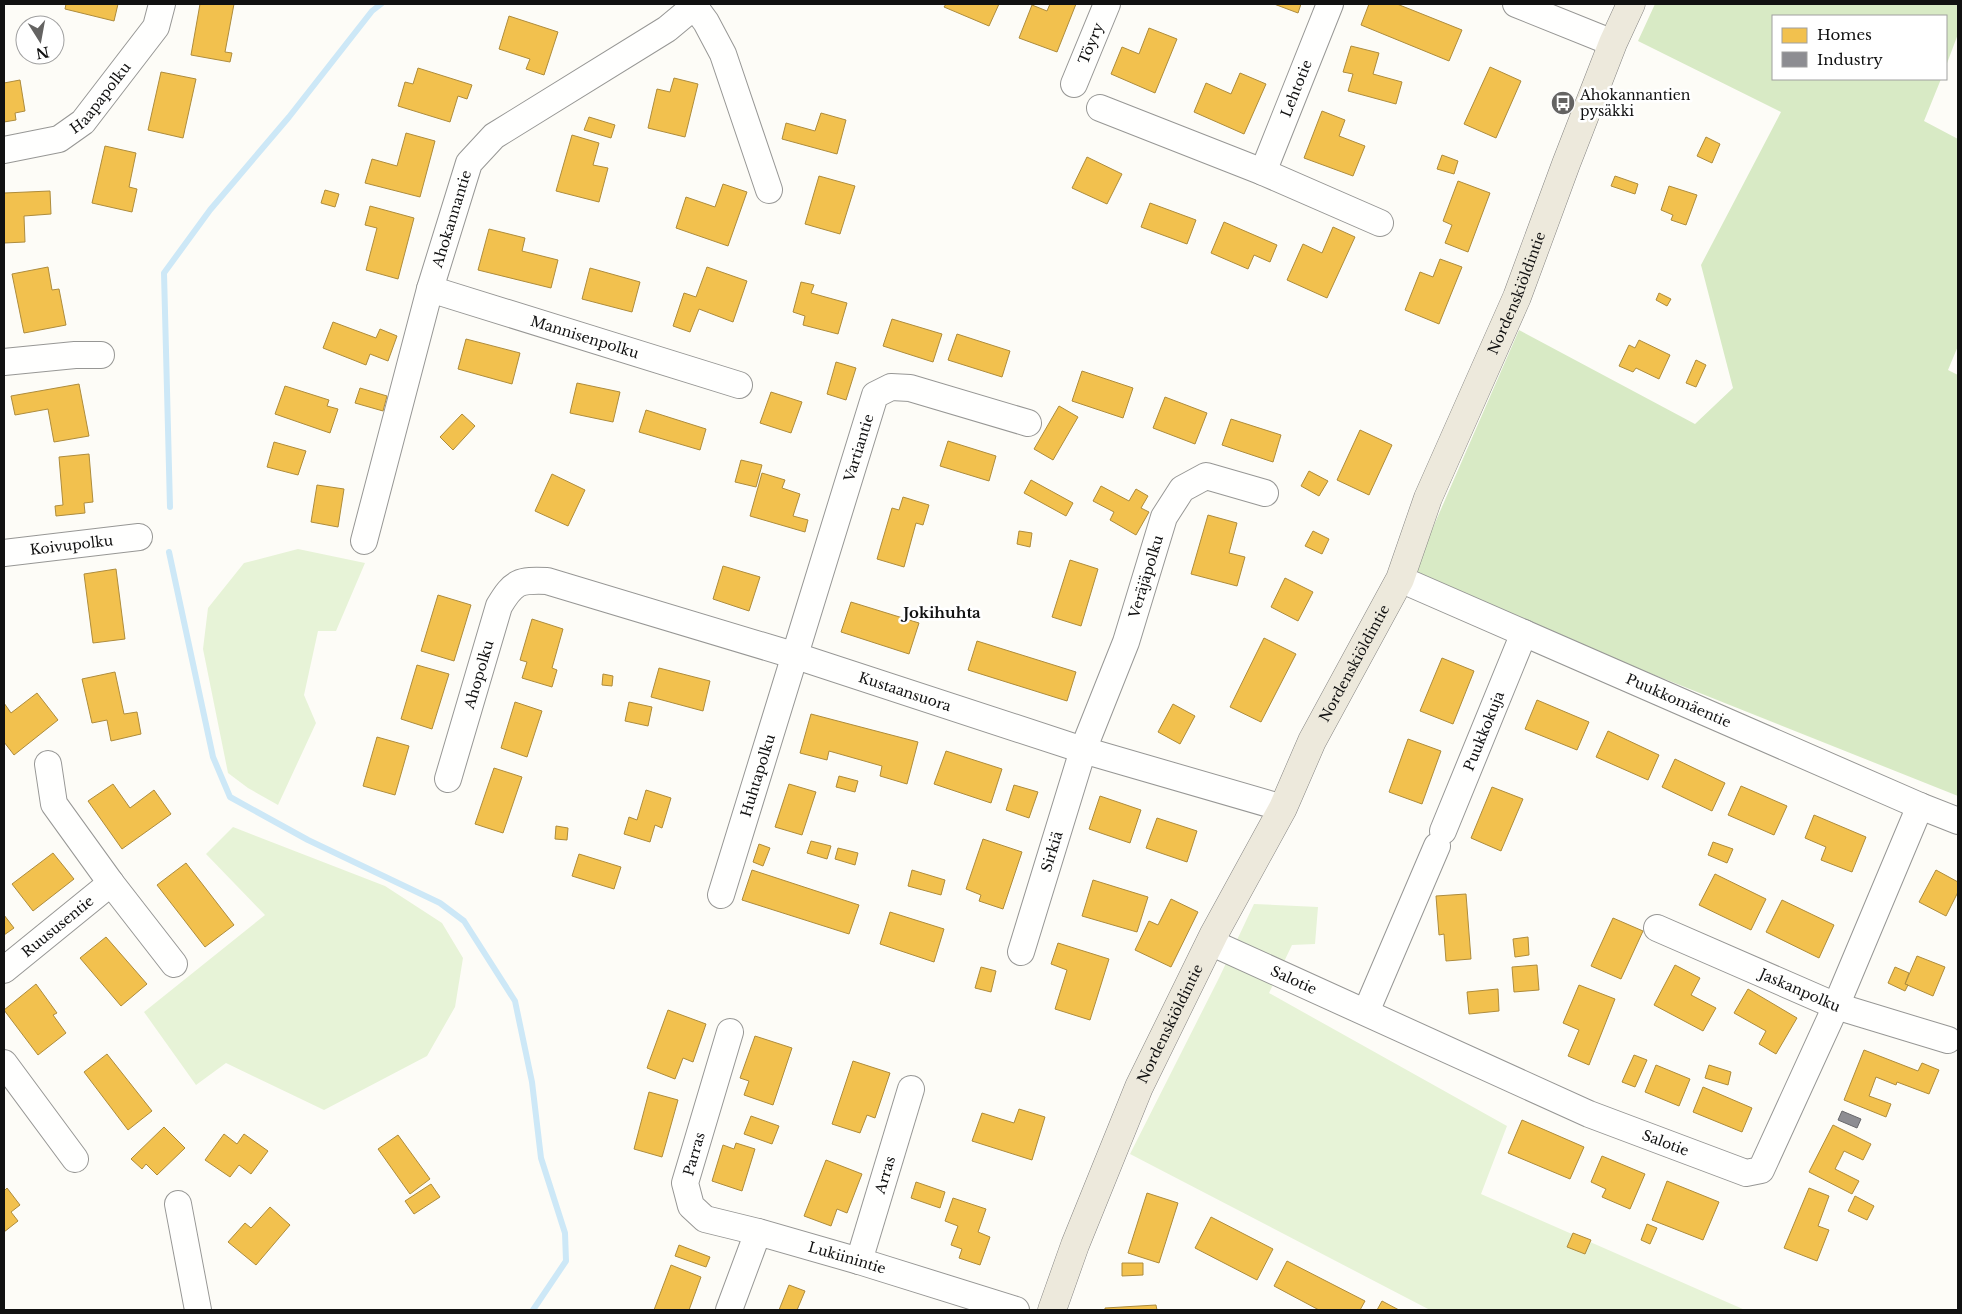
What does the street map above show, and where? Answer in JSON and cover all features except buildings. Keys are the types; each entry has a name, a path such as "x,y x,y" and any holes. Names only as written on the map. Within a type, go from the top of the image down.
{"main road":[{"name":"Nordenskiöldintie","path":"1052,1310 1139,1087 1210,942 1283,808 1312,741 1400,579 1428,498 1517,297 1613,43 1631,4"}],"street":[{"name":"Haapapolku","path":"4,150 59,139 83,122 156,27 162,4"},
{"name":"Töyry","path":"1074,84 1107,4"},
{"name":"Lehtotie","path":"1263,172 1330,4"},
{"path":"1516,4 1613,43"},
{"name":"Ahokannantie","path":"364,541 430,289 469,162 494,136 667,29 696,5 723,54 770,190"},
{"path":"1100,108 1263,172 1380,223"},
{"name":"Mannisenpolku","path":"430,289 739,385"},
{"path":"4,362 75,355 100,355"},
{"name":"Vartiantie","path":"794,655 875,395 891,387 910,388 1028,423"},
{"name":"Veräjäpolku","path":"1083,750 1126,642 1164,518 1182,489 1206,476 1265,493"},
{"name":"Koivupolku","path":"4,553 139,536"},
{"name":"Puukkomäentie","path":"1400,579 1958,821"},
{"name":"Kustaansuora","path":"525,580 547,581 794,655 1083,750 1283,808"},
{"name":"Ahopolku","path":"448,779 499,606 509,589 525,580"},
{"name":"Puukkokuja","path":"1366,1012 1524,633"},
{"name":"Huhtapolku","path":"721,895 794,655"},
{"name":"Sirkiä","path":"1021,952 1083,750"},
{"path":"48,764 54,804 174,964"},
{"name":"Salotie","path":"1210,942 1589,1114 1746,1173 1760,1170 1836,1006 1920,806"},
{"name":"Ruususentie","path":"4,970 111,882"},
{"name":"Jaskanpolku","path":"1656,928 1836,1006 1948,1040"},
{"name":"Parras","path":"730,1032 685,1183 691,1206 705,1218 758,1232"},
{"path":"4,1063 75,1159"},
{"name":"Arras","path":"859,1261 911,1090"},
{"path":"178,1204 198,1310"},
{"path":"729,1310 758,1232"},
{"name":"Lukiinintie","path":"758,1232 1016,1310"}],"green space":[{"path":"1655,4 1958,4 1958,34 1947,63 1947,15 1772,15 1772,80 1941,80 1924,121 1958,139 1958,346 1948,370 1958,375 1958,796 1411,578 1519,330 1695,424 1733,388 1701,265 1781,112 1638,41"},
{"path":"298,549 365,563 336,631 318,631 304,695 316,723 278,805 248,788 228,773 203,649 208,608 244,563"},
{"path":"233,827 385,886 442,923 463,958 455,1007 427,1056 324,1110 226,1063 196,1085 144,1012 265,915 206,854"},
{"path":"1254,904 1318,907 1315,944 1292,945 1269,993 1507,1126 1481,1194 1745,1310 1430,1310 1130,1154 1219,978"}],"waterway":[{"path":"170,507 164,273 210,210 289,117 372,11 381,4"},
{"path":"169,552 213,757 230,797 308,840 440,903 464,921 515,1001 532,1082 541,1158 565,1233 566,1261 533,1310"}],"place":[{"name":"Ahokannantien pysäkki","path":"1563,103"}],"district":[{"name":"Jokihuhta","path":"942,613"}]}
